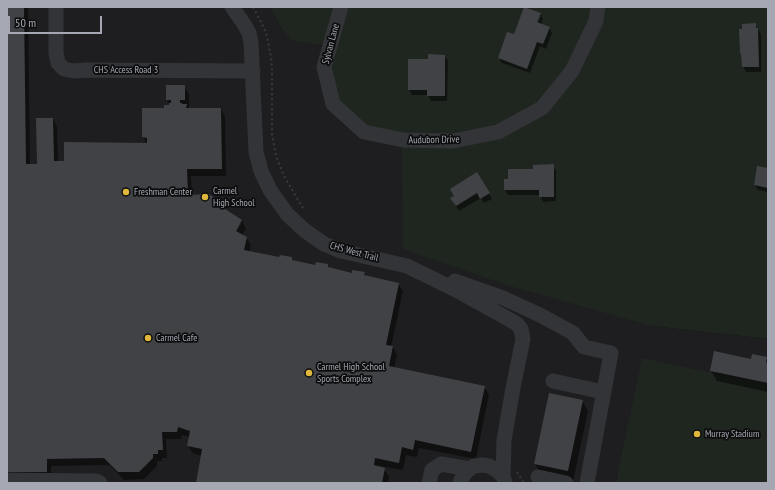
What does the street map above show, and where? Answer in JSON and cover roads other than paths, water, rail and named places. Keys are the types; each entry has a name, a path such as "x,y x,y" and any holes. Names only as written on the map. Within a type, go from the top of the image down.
{"street":[{"name":"CHS Access Road 3","path":"56,7 56,53 58,63 64,69 74,71 253,71"},
{"name":"CHS West Trail","path":"232,7 249,33 251,43 256,152 270,190 287,214 304,230 324,244 341,251 407,266 456,290 512,321 521,329 523,339 504,440 505,481"},
{"name":"Sylvan Lane","path":"333,104 324,67 341,7"},
{"name":"Audubon Drive","path":"333,104 364,132 403,140 453,141 498,132 542,108 572,71 596,21 598,7"},
{"path":"434,279 456,281 503,298 540,315 573,333 584,347 610,353 587,483"},
{"path":"553,381 603,392"},
{"name":"CHS West Trail","path":"460,483 463,476 477,467 504,440"},
{"path":"429,483 432,470 441,464 477,467 489,466 496,470 505,481"},
{"path":"538,477 566,483"},
{"path":"7,480 96,481 100,483"}],"place":[{"name":"Freshman Center","path":"126,192"},
{"name":"Carmel High School","path":"205,197"},
{"name":"Carmel Cafe","path":"148,338"},
{"name":"Carmel High School Sports Complex","path":"309,373"},
{"name":"Murray Stadium","path":"697,434"}]}
